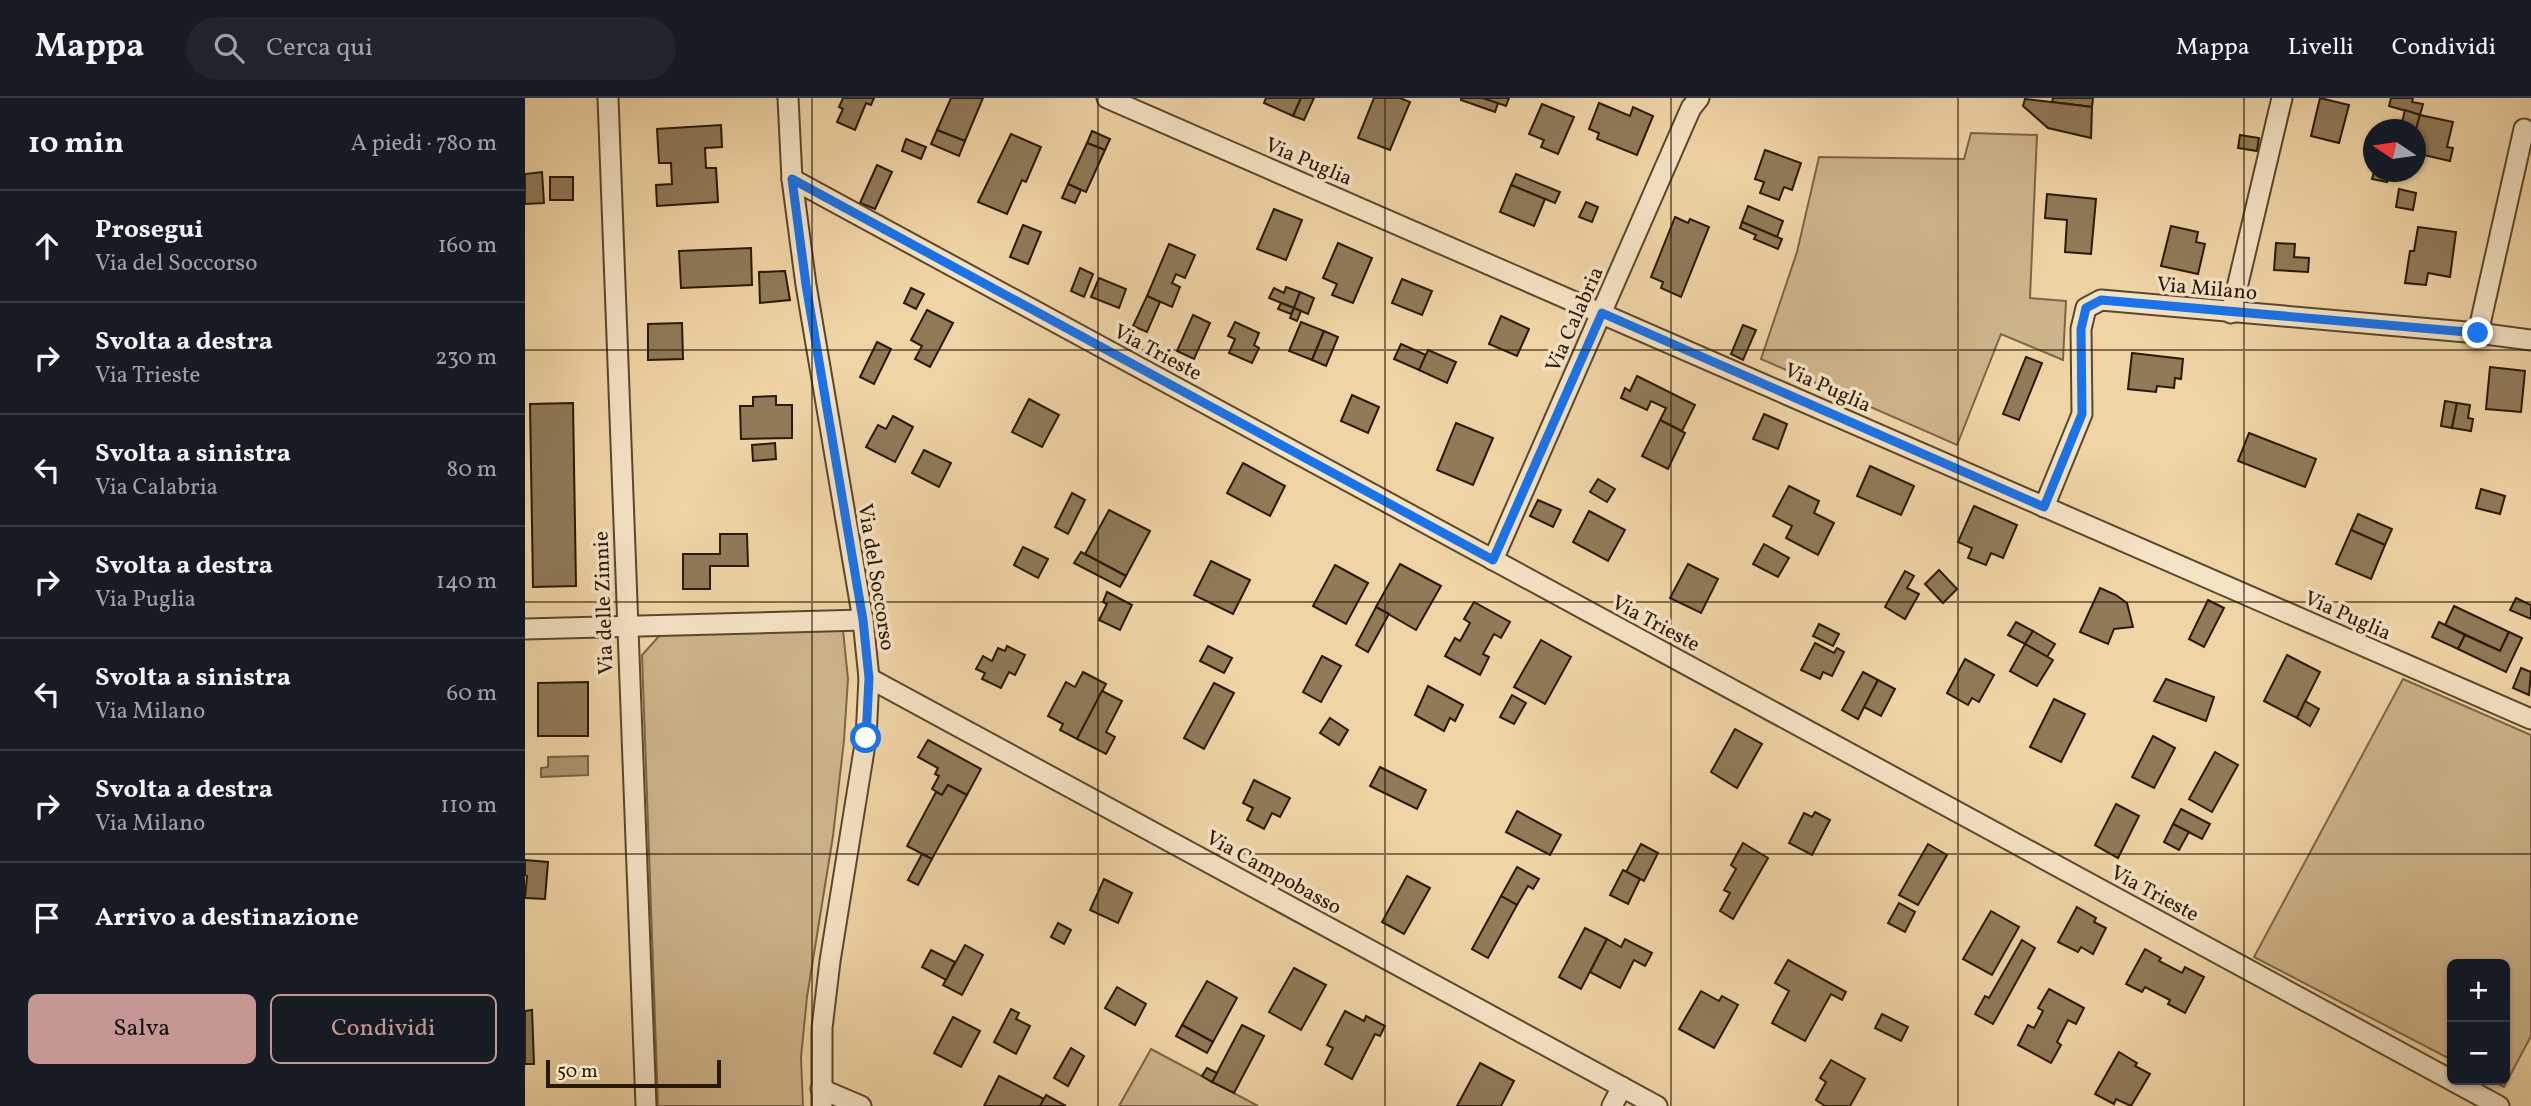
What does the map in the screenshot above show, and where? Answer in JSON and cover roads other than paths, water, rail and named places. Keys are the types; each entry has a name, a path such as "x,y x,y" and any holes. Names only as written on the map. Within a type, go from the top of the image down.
{"street":[{"name":"Via delle Zinnie","path":"608,98 646,1106"},
{"name":"Via del Soccorso","path":"788,98 792,179 806,285 863,620 869,678 866,738 822,1028 822,1098"},
{"name":"Via Puglia","path":"1107,98 2531,719"},
{"name":"Via Calabria","path":"1493,560 1691,108 1699,98"},
{"path":"2231,313 2282,98"},
{"path":"2478,333 2524,129"},
{"name":"Via Trieste","path":"792,179 2500,1106"},
{"name":"Via Milano","path":"2044,507 2082,414 2081,329 2086,308 2101,300 2531,340"},
{"path":"525,629 863,620"},
{"name":"Via Campobasso","path":"869,678 1657,1106"},
{"path":"1612,1106 1622,1087"},
{"path":"822,1098 861,1106"}]}
